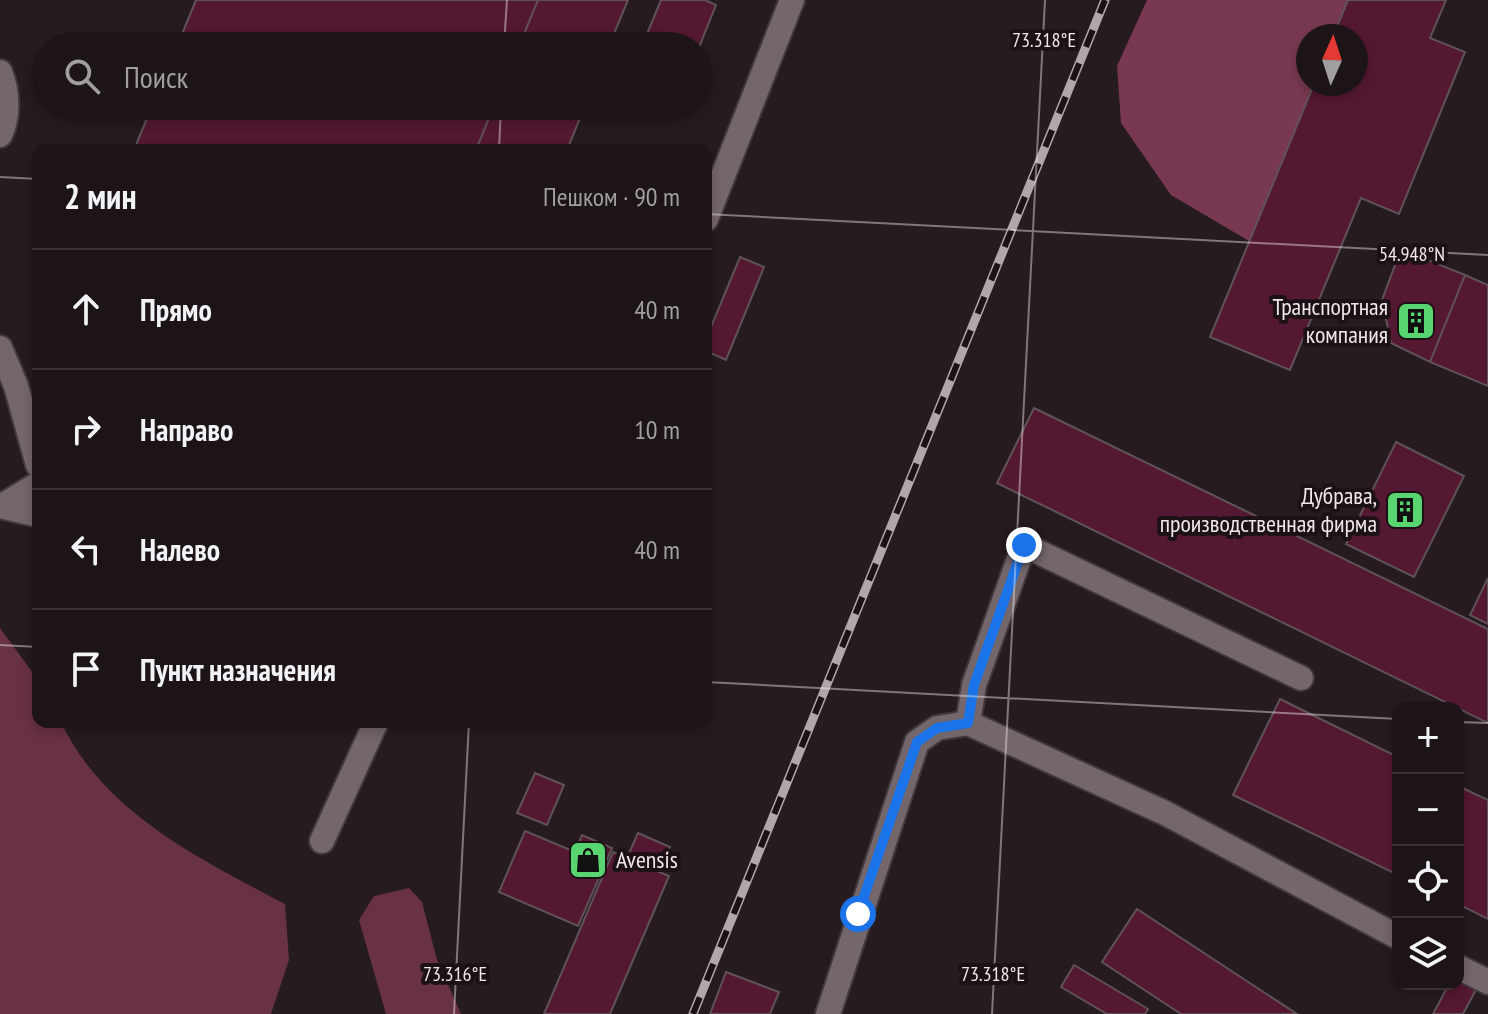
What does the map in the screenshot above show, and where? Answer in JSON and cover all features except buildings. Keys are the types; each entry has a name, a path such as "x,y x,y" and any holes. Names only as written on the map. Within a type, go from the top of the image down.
{"lane":[{"path":"712,204 792,0"},
{"path":"0,72 5,83 6,123 0,135"},
{"path":"0,348 16,386 32,443"},
{"path":"1,506 32,488"},
{"path":"1,506 32,514"},
{"path":"968,723 974,685 1024,545 1301,678"},
{"path":"828,1014 917,742 937,728 968,723 1165,813 1288,882 1392,934"},
{"path":"322,841 373,728"},
{"path":"1464,970 1488,982"}],"shaded area":[{"path":"1147,0 1348,0 1338,24 1296,24 1296,96 1309,96 1249,241 1171,195 1121,123 1117,66"},
{"path":"0,628 32,672 32,728 64,728 79,754 128,808 188,851 285,904 289,960 271,1014 0,1014"},
{"path":"409,888 422,902 437,960 461,1014 386,1014 359,920 374,896"}],"railway":[{"path":"693,1014 1105,0"}],"place":[{"name":"Транспортная компания","path":"1416,321"},
{"name":"Дубрава, производственная фирма","path":"1405,510"},
{"name":"Avensis","path":"588,860"}],"route":[{"path":"858,914 917,742 937,728 968,723 974,685 1024,545"}]}
